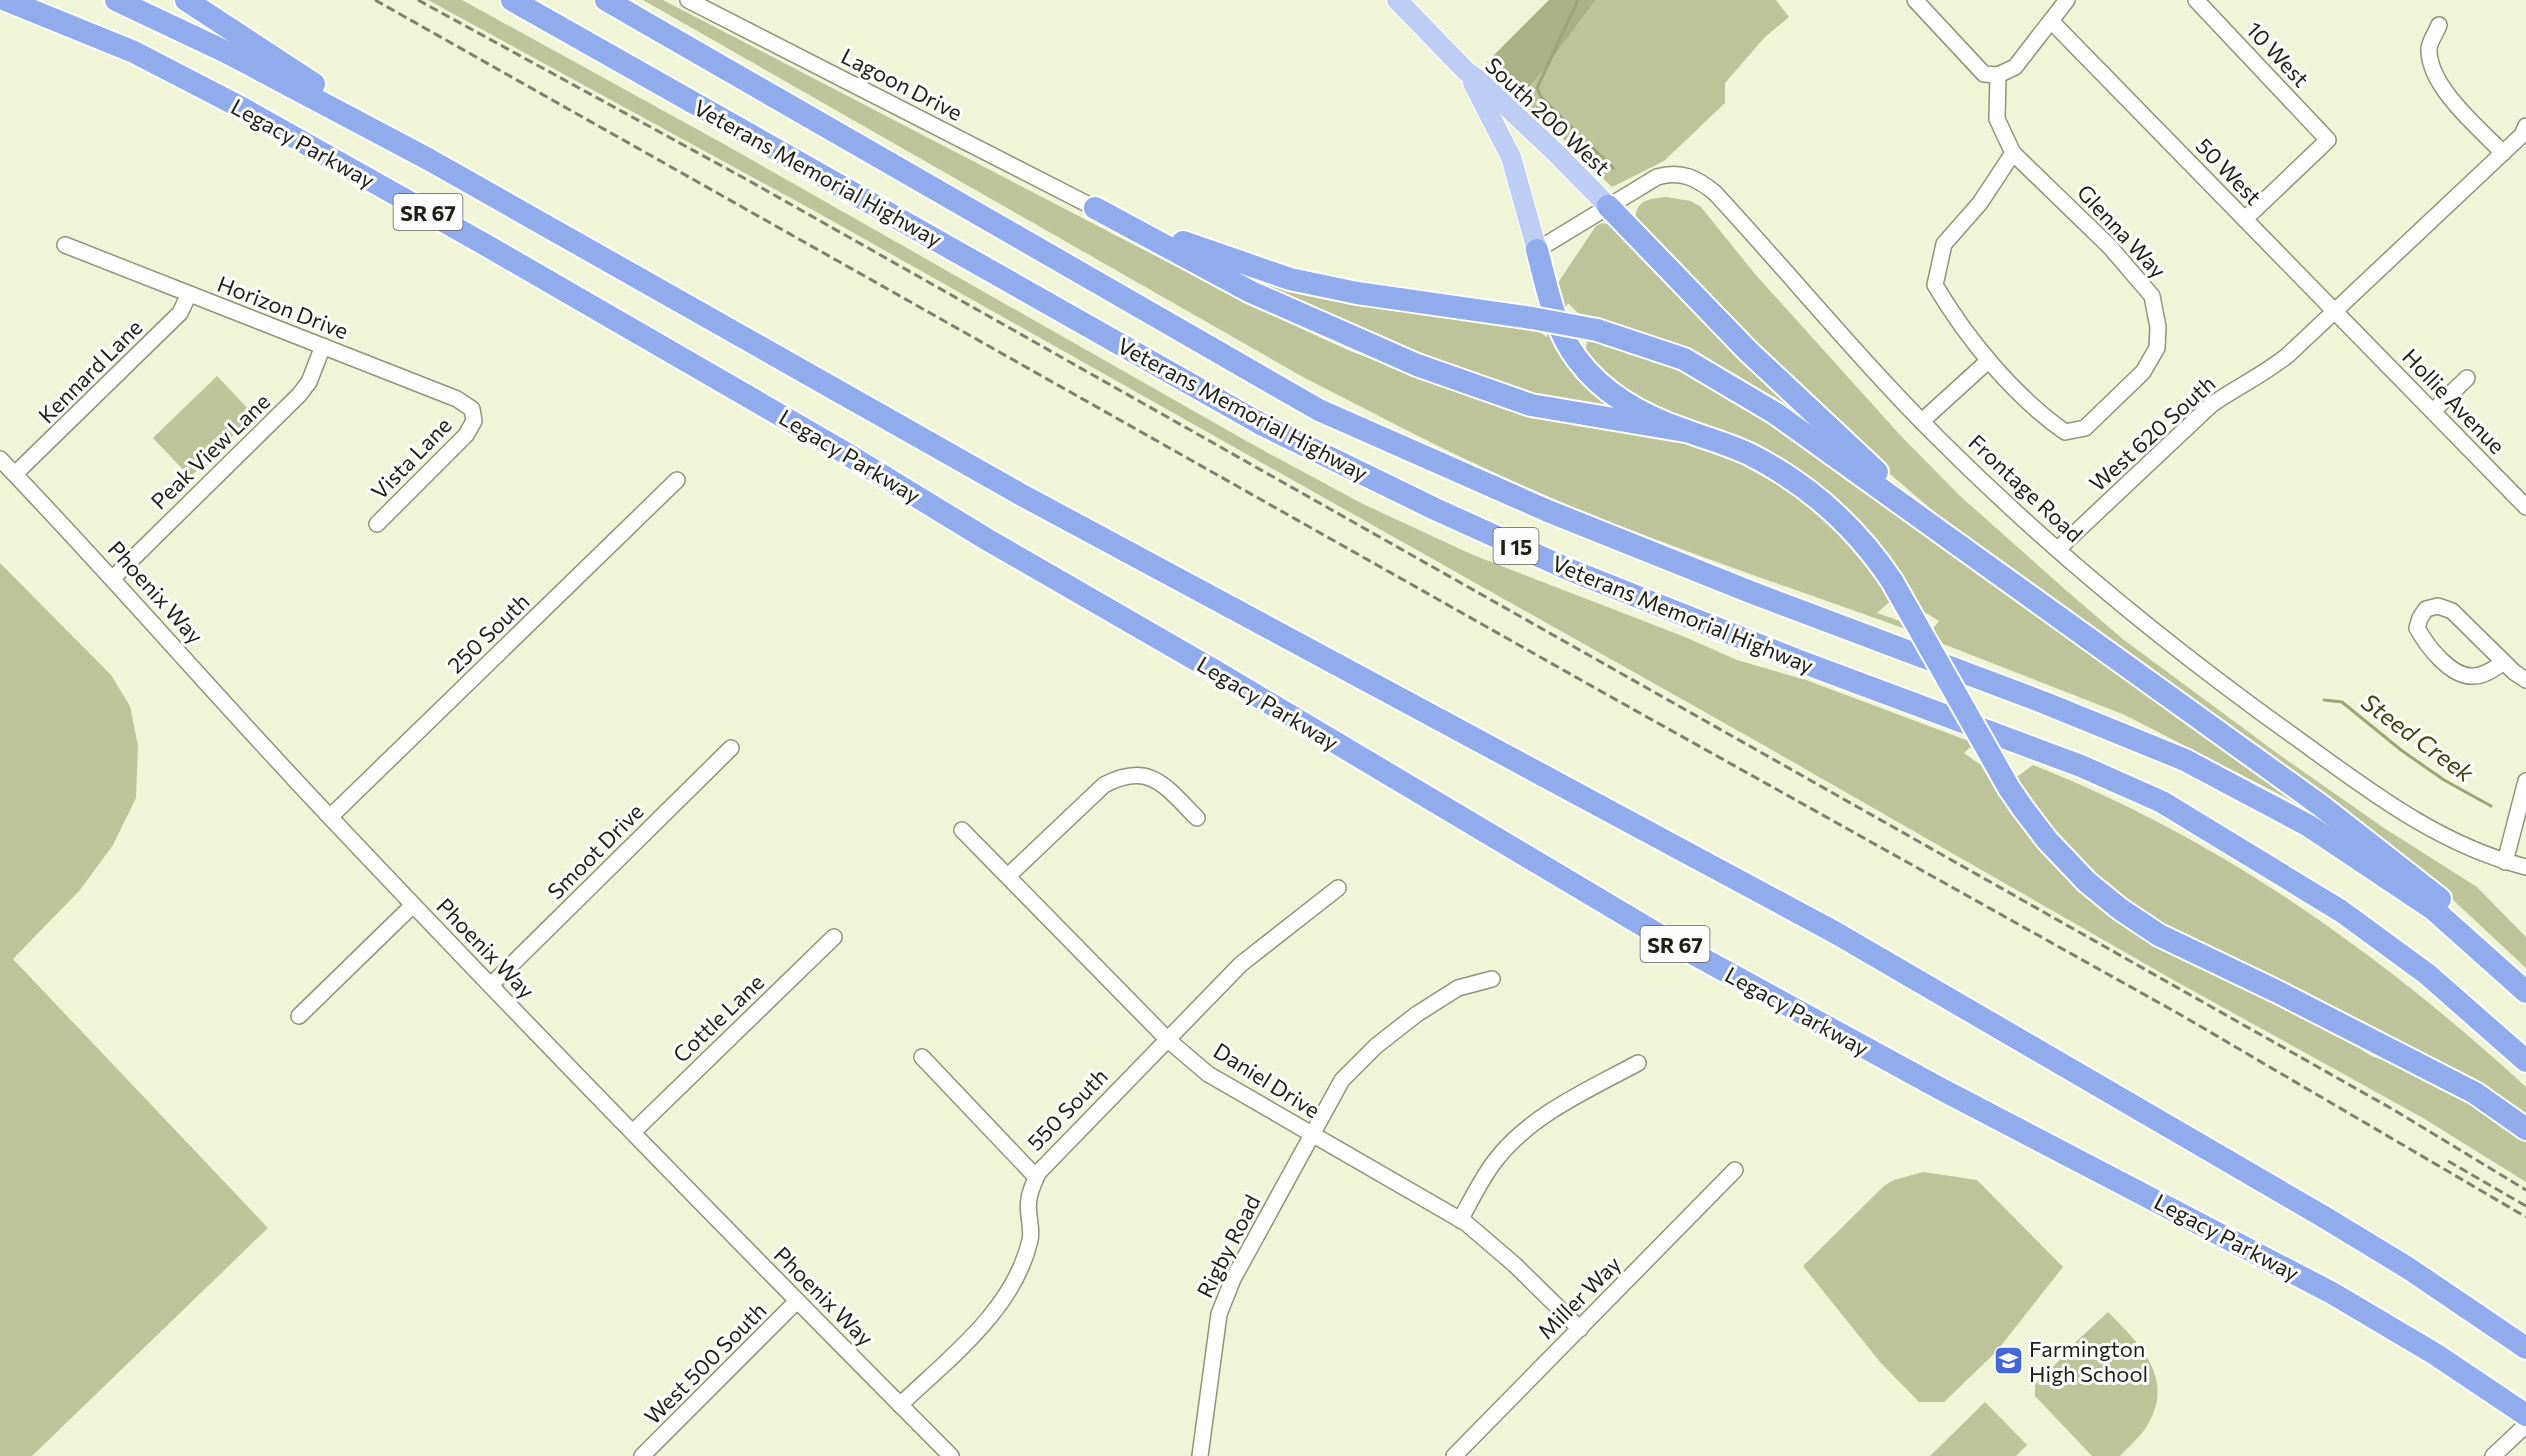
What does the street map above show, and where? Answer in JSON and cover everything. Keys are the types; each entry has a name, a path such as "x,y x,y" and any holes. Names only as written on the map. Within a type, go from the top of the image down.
{"highway":[{"name":"Legacy Parkway","path":"6,0 134,52 242,108 817,436 987,540 1217,672 1659,935 1931,1083 2332,1293 2435,1354 2526,1415"},
{"path":"116,0 226,52 428,159"},
{"path":"186,0 428,159"},
{"name":"Veterans Memorial Highway","path":"512,0 1261,424 1435,509 1570,570 1802,662 2081,766 2162,802 2341,911 2427,974 2526,1061"},
{"name":"Veterans Memorial Highway","path":"606,0 1318,410 1548,511 2185,760 2308,826 2433,909 2526,992"},
{"name":"SR 67","path":"428,159 1020,494 1836,933 2324,1217 2408,1268 2526,1348"},
{"path":"1608,206 1749,351 1946,537"},
{"path":"1095,208 1225,258 1290,279 1357,292 1597,330 1684,359 1775,413 2391,859 2453,910 2526,984"},
{"path":"1095,208 1251,292 1417,365 1531,405 1685,431"},
{"path":"1537,250 1557,321 1577,360 1598,382 1620,400 1646,415 1750,454 1799,484 1859,537 1892,581 2003,778 2022,807 2047,840 2087,882 2120,909 2159,935 2276,991 2475,1093 2526,1129"}],"main road":[{"path":"1398,0 1466,71"},
{"name":"South 200 West","path":"1466,71 1482,83 1557,154 1608,206"},
{"name":"South 200 West","path":"1466,71 1488,109 1511,157 1537,250"}],"street":[{"name":"Lagoon Drive","path":"688,0 1095,208"},
{"path":"1915,0 1984,74 1998,75 2015,67 2067,0"},
{"name":"10 West","path":"2196,0 2328,140 2244,219"},
{"name":"50 West","path":"2051,21 2375,352"},
{"path":"2439,26 2428,49 2433,71 2446,92 2503,153"},
{"name":"Glenna Way","path":"1988,361 2049,421 2065,432 2085,428 2143,372 2157,348 2158,327 2152,296 2110,247 2013,153 1997,119 1998,75"},
{"name":"West 620 South","path":"2058,549 2211,405 2238,387 2265,374 2335,311 2522,135 2526,126"},
{"path":"1922,421 1988,361 1956,320 1935,285 1944,244 1980,202 2013,153"},
{"name":"Frontage Road","path":"1537,250 1652,179 1667,174 1689,176 1707,186 1922,421 2058,549 2226,687 2387,804 2431,830 2505,862 2526,867"},
{"name":"Horizon Drive","path":"65,245 457,399 472,410 474,421"},
{"name":"Kennard Lane","path":"15,474 180,313 189,294"},
{"name":"Peak View Lane","path":"113,578 299,395 309,382 323,346"},
{"name":"Hollie Avenue","path":"2375,352 2526,507"},
{"path":"2433,411 2467,378"},
{"name":"Vista Lane","path":"377,524 466,435 474,421"},
{"name":"Phoenix Way","path":"0,459 113,578 413,905 797,1301 951,1456"},
{"name":"250 South","path":"330,817 677,480"},
{"path":"2504,662 2488,672 2474,676 2464,675 2449,666 2424,640 2417,628 2420,618 2426,609 2438,606 2452,611 2504,662 2526,680"},
{"name":"Smoot Drive","path":"491,985 732,748"},
{"path":"1008,876 1104,784 1123,775 1139,774 1156,780 1197,818"},
{"path":"2505,862 2526,782"},
{"name":"Daniel Drive","path":"962,830 1167,1040 1208,1074 1460,1220 1502,1252 1580,1329"},
{"name":"550 South","path":"900,1405 981,1327 1009,1291 1021,1267 1031,1238 1028,1200 1036,1177 1075,1132 1241,964 1338,888"},
{"path":"299,1016 413,905"},
{"name":"Cottle Lane","path":"633,1132 834,937"},
{"name":"Rigby Road","path":"1200,1456 1219,1314 1233,1279 1342,1080 1376,1046 1417,1014 1458,988 1492,979"},
{"path":"922,1058 1036,1177"},
{"path":"1460,1220 1495,1161 1523,1131 1564,1103 1638,1063"},
{"name":"Miller Way","path":"1454,1456 1735,1170"},
{"name":"West 500 South","path":"642,1456 797,1301"},
{"path":"2493,1456 2526,1425"}],"green space":[{"path":"428,0 462,0 722,143 1257,447 1363,504 1473,555 1685,637 1737,660 1806,680 1974,743 1977,747 1969,748 1964,753 1992,773 2006,798 2182,957 2341,1036 2371,1056 2409,1069 2526,1136 2526,1182 2423,1118 2177,982 1758,742 820,214"},
{"path":"643,0 663,0 1248,304 1350,351 1429,380 1708,447 1767,474 1809,504 1853,547 1893,599 1877,613 1906,623 1911,631 1613,523 1515,482 1435,444 1303,377"},
{"path":"1549,0 1596,0 1540,75 1528,88 1516,92 1487,62"},
{"path":"1596,0 1776,0 1789,17 1765,37 1725,83 1725,103 1664,161 1612,187 1516,92 1528,88 1540,75"},
{"path":"1666,197 1691,201 1701,207 1755,274 1901,436 1959,495 2124,640 2281,756 2384,828 2477,887 2526,937 2526,968 2435,883 1983,553 1861,449 1636,222 1637,209 1640,205 1648,200"},
{"path":"1602,223 1611,225 1852,459 1798,423 1584,319 1568,303 1563,312 1555,287 1596,226"},
{"path":"1184,251 1529,325 1547,337 1549,329 1564,358 1580,378 1627,412 1488,384"},
{"path":"1588,335 1692,375 1756,412 2300,805 2125,715 1933,640 1932,630 1939,621 1913,605 1871,540 1656,408 1637,399 1584,360"},
{"path":"217,376 254,415 190,477 153,438"},
{"path":"0,563 111,675 130,706 138,746 136,798 113,845 80,890 13,959 268,1228 32,1456 0,1456"},
{"path":"2033,765 2101,794 2168,827 2294,903 2355,945 2413,990 2526,1087 2526,1118 2182,942 2078,864 2014,779"},
{"path":"1923,1172 1977,1180 2063,1267 1996,1352 1944,1402 1919,1402 1880,1362 1803,1266 1884,1186 1894,1180"},
{"path":"2108,1312 2132,1337 2151,1364 2158,1395 2154,1412 2145,1429 2120,1456 2092,1456 2035,1396 2035,1384"},
{"path":"1985,1402 2027,1445 2016,1456 1930,1456"}],"waterway":[{"name":"Steed Creek","path":"1578,0 1537,88 1541,97 1613,168"},
{"name":"Steed Creek","path":"2324,700 2342,702 2401,750 2444,780 2491,806"}],"railway":[{"path":"375,0 1604,693 2181,1015 2526,1217"},
{"path":"418,0 753,183 2394,1110 2526,1190"},
{"path":"2448,1161 2526,1206"}],"place":[{"name":"Farmington High School","path":"2008,1361"}]}
